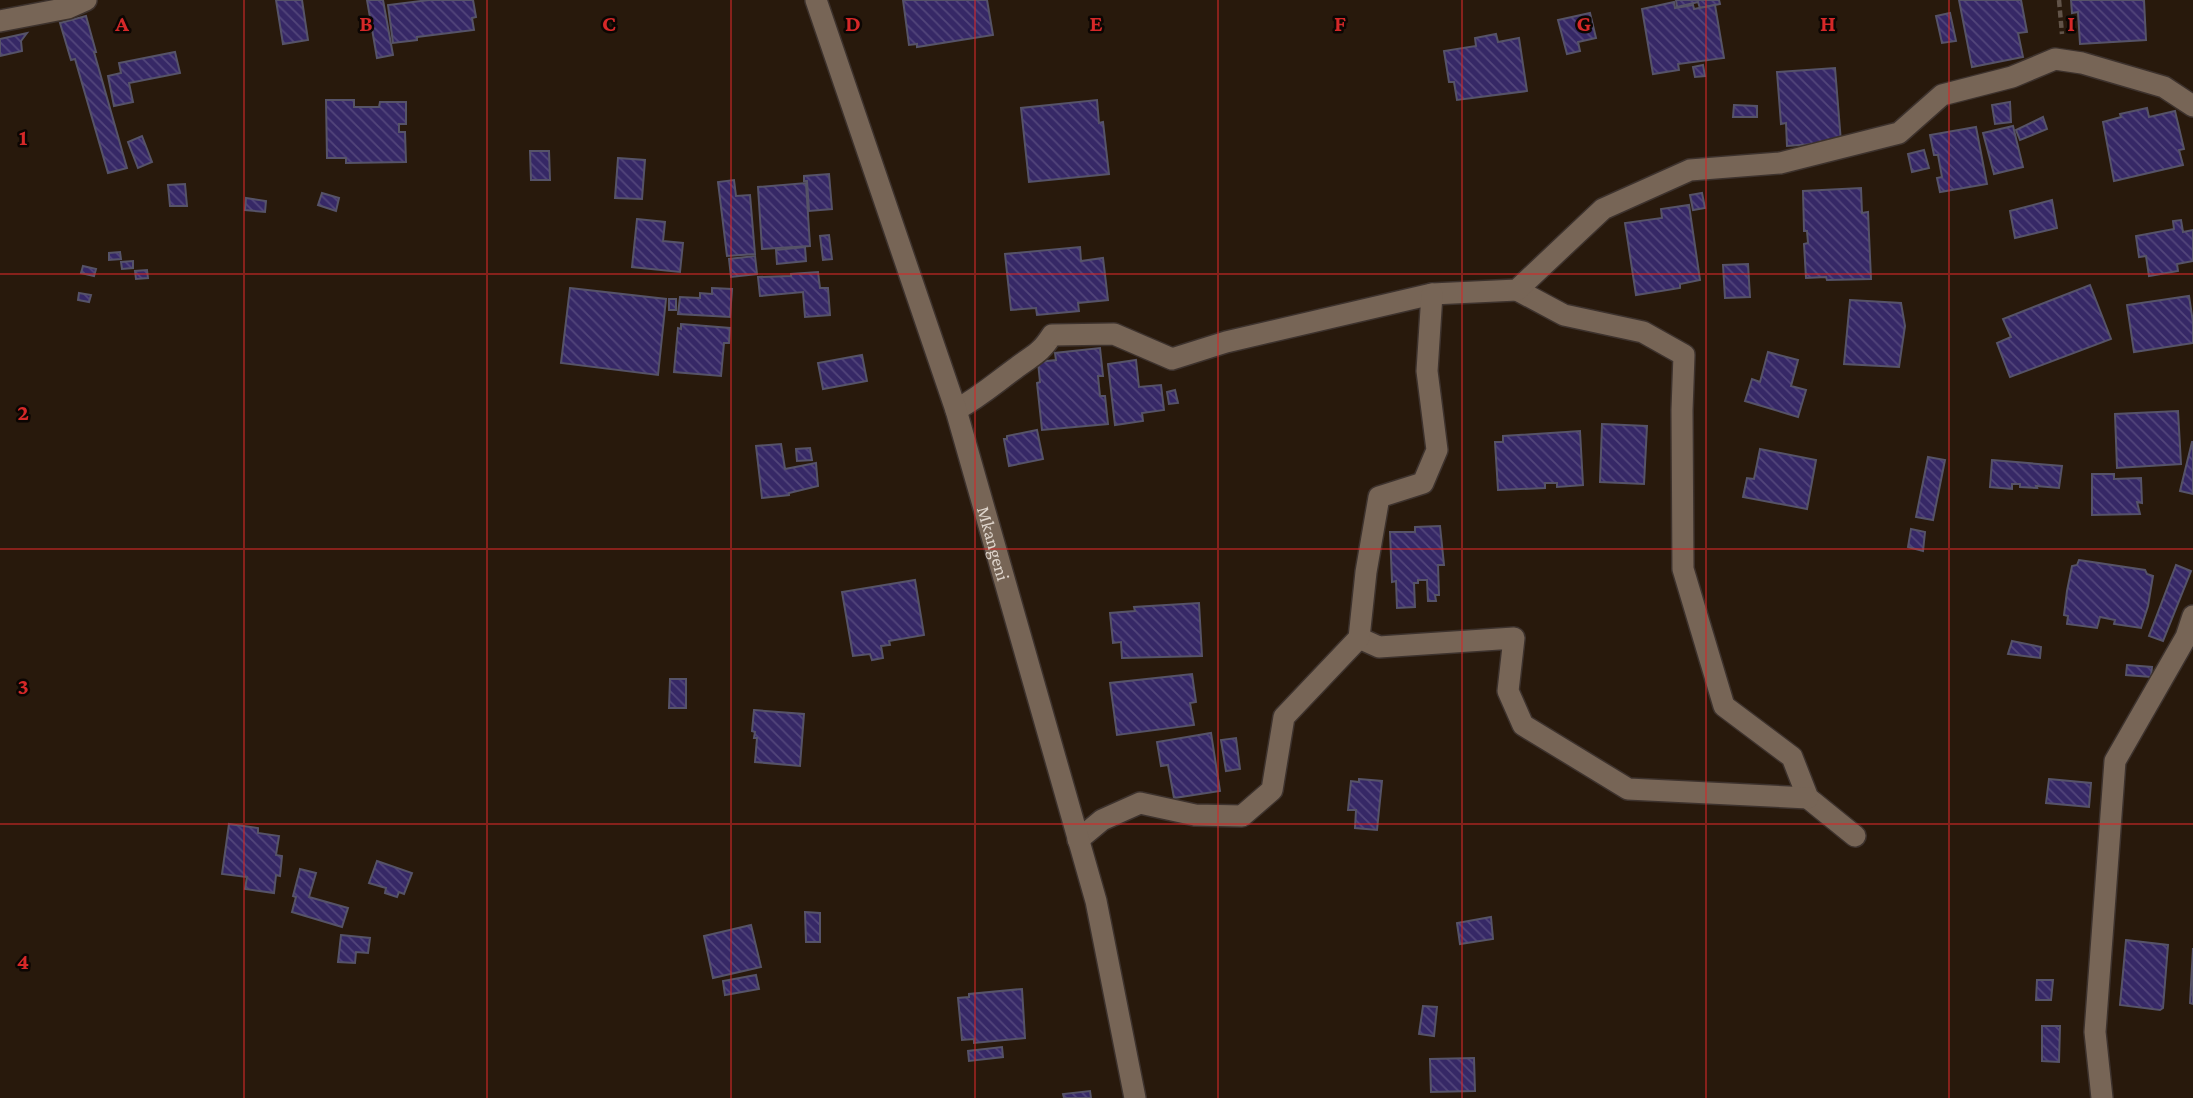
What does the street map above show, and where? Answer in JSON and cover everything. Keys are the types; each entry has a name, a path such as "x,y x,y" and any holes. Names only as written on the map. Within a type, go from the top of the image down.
{"street":[{"path":"0,21 68,8 86,0"},
{"name":"Mkangeni","path":"816,0 956,410 1096,901 1135,1098"},
{"path":"1517,290 1603,209 1690,170 1780,163 1899,133 1942,94 2012,77 2055,59 2082,63 2164,87 2193,106"},
{"path":"956,410 983,395 1041,352 1052,335 1114,334 1172,359 1226,342 1432,294 1517,290 1564,315 1643,332 1684,355 1683,569 1724,706 1792,757 1808,798 1855,836"},
{"path":"1078,840 1102,820 1140,803 1195,816 1242,816 1272,790 1284,717 1359,638 1366,572 1379,497 1423,483 1437,450 1427,371 1432,294"},
{"path":"2102,1098 2095,1032 2115,761 2186,637 2193,616"},
{"path":"1359,638 1379,647 1514,638 1508,691 1524,725 1628,789 1808,798"}],"building":[{"path":"276,0 302,0 308,40 283,44"},
{"path":"367,0 383,0 393,55 377,58"},
{"path":"429,0 473,0 476,17 472,18 474,30 417,37 417,40 393,43 388,5"},
{"path":"903,0 987,0 993,35 917,47 917,44 909,45"},
{"path":"1676,0 1719,0 1720,4 1700,8 1698,2 1677,7"},
{"path":"1959,0 2021,0 2027,32 2018,33 2023,57 1972,67"},
{"path":"2071,0 2144,0 2146,40 2080,44 2078,12 2072,13"},
{"path":"1674,2 1675,8 1693,5 1694,9 1715,5 1724,58 1678,64 1679,70 1653,74 1642,9"},
{"path":"1590,13 1596,38 1578,42 1580,51 1567,54 1558,20"},
{"path":"1950,13 1956,41 1942,43 1936,16"},
{"path":"86,16 127,168 108,173 75,59 71,60 60,23"},
{"path":"27,33 21,41 22,51 0,56 0,39"},
{"path":"1496,34 1498,42 1519,38 1527,91 1457,100 1454,82 1449,82 1444,51 1476,46 1475,38"},
{"path":"175,52 180,73 129,83 133,102 114,106 108,76 121,73 119,63"},
{"path":"1703,65 1705,76 1695,77 1693,67"},
{"path":"1835,68 1841,142 1787,146 1786,123 1781,124 1777,72"},
{"path":"326,100 354,100 354,107 379,107 380,102 406,102 406,124 399,124 399,132 405,132 406,162 346,163 346,158 327,158"},
{"path":"1097,100 1099,123 1103,122 1109,174 1029,182 1021,108"},
{"path":"2010,102 2011,122 1995,124 1992,105"},
{"path":"1734,105 1757,106 1757,117 1733,117"},
{"path":"2147,108 2149,117 2175,111 2184,149 2179,150 2183,165 2114,181 2103,122 2121,117 2120,114"},
{"path":"2043,117 2047,129 2020,140 2016,130"},
{"path":"2013,126 2023,167 1994,174 1983,133"},
{"path":"1976,127 1987,184 1940,192 1937,178 1942,177 1938,155 1934,155 1930,135"},
{"path":"142,136 152,162 138,168 128,142"},
{"path":"1924,150 1929,168 1912,172 1908,154"},
{"path":"530,151 549,151 550,180 531,180"},
{"path":"618,158 645,160 642,199 615,198"},
{"path":"829,174 832,209 809,211 807,181 804,181 804,176"},
{"path":"734,180 736,196 750,195 755,254 727,256 718,182"},
{"path":"806,183 810,246 762,249 758,187"},
{"path":"185,184 187,206 170,206 168,185"},
{"path":"1861,188 1862,213 1868,212 1871,279 1806,278 1804,244 1808,243 1807,231 1804,231 1803,191"},
{"path":"322,193 339,198 336,211 318,205"},
{"path":"1702,193 1705,208 1693,210 1690,195"},
{"path":"246,198 266,201 265,212 245,210"},
{"path":"2052,200 2057,228 2015,238 2010,211"},
{"path":"1689,205 1700,280 1680,284 1680,288 1636,295 1625,223 1662,218 1661,209"},
{"path":"637,219 665,222 663,241 683,243 680,272 632,267"},
{"path":"2181,220 2183,232 2193,230 2193,261 2177,264 2178,271 2149,276 2146,256 2139,257 2136,236 2174,229 2173,221"},
{"path":"829,235 832,259 823,260 820,236"},
{"path":"805,247 806,261 777,264 776,250"},
{"path":"1080,247 1081,261 1103,258 1108,300 1078,303 1079,311 1037,315 1036,308 1011,310 1005,254"},
{"path":"120,252 121,259 109,260 109,253"},
{"path":"755,256 757,274 731,277 729,259"},
{"path":"133,261 133,268 122,269 121,262"},
{"path":"1748,264 1750,297 1725,298 1723,265"},
{"path":"83,266 96,269 94,276 81,273"},
{"path":"147,270 148,278 136,279 135,271"},
{"path":"818,272 820,288 828,288 830,315 805,317 803,292 760,296 758,277"},
{"path":"2090,285 2111,339 2010,377 1997,343 2011,337 2003,319"},
{"path":"570,288 666,299 658,375 561,363"},
{"path":"712,288 732,289 730,317 678,314 680,297 700,298 700,293 712,294"},
{"path":"79,293 91,295 89,302 78,300"},
{"path":"2189,296 2193,343 2134,352 2127,305"},
{"path":"669,299 676,299 676,310 669,310"},
{"path":"1850,300 1901,303 1905,326 1899,367 1844,364"},
{"path":"681,324 730,328 729,343 724,343 721,376 674,372 678,328 681,329"},
{"path":"1100,348 1103,376 1098,376 1100,396 1105,396 1108,424 1042,430 1037,383 1040,382 1038,362 1056,360 1055,353"},
{"path":"1768,352 1798,360 1791,386 1806,390 1798,417 1745,401 1752,379 1760,382"},
{"path":"862,355 867,381 823,389 818,363"},
{"path":"1136,360 1139,387 1161,385 1164,410 1142,413 1143,421 1115,425 1108,364"},
{"path":"1175,390 1178,403 1169,404 1167,392"},
{"path":"2178,411 2181,464 2117,468 2115,414"},
{"path":"1602,424 1647,426 1644,484 1600,482"},
{"path":"1037,430 1043,459 1009,466 1004,439 1007,439 1007,436"},
{"path":"1580,431 1583,485 1557,487 1557,483 1545,483 1545,488 1498,490 1495,442 1503,442 1503,436"},
{"path":"2193,442 2193,494 2180,491"},
{"path":"781,444 785,469 816,463 818,486 789,495 762,498 756,446"},
{"path":"810,448 812,460 797,461 796,449"},
{"path":"1760,449 1816,460 1807,509 1743,497 1747,478 1754,479"},
{"path":"1928,457 1945,460 1933,520 1916,517"},
{"path":"1992,460 2062,466 2059,488 2020,487 2020,484 2012,484 2012,489 1990,487"},
{"path":"2092,474 2114,474 2114,479 2141,478 2142,503 2137,502 2140,514 2092,515"},
{"path":"1440,526 1444,565 1438,565 1439,595 1435,595 1436,601 1428,601 1427,580 1418,580 1418,583 1414,583 1415,607 1397,608 1396,581 1392,582 1390,532 1415,532 1415,527"},
{"path":"1911,529 1925,532 1923,551 1908,547"},
{"path":"2079,560 2145,570 2153,576 2141,628 2114,624 2115,620 2100,617 2097,628 2067,624 2068,616 2064,615 2067,591 2072,566 2077,565"},
{"path":"2176,565 2191,571 2163,641 2149,636"},
{"path":"915,580 924,635 889,641 890,645 881,646 883,658 872,660 870,654 853,656 842,592"},
{"path":"1199,603 1202,656 1122,658 1121,642 1113,643 1110,613 1135,611 1134,607"},
{"path":"2012,641 2041,647 2040,658 2008,654"},
{"path":"2127,665 2152,667 2151,677 2126,675"},
{"path":"1192,674 1196,702 1190,703 1194,725 1117,735 1110,683"},
{"path":"670,679 686,679 686,708 669,708"},
{"path":"754,710 804,714 800,766 755,762 757,738 754,738 755,732 752,731"},
{"path":"1211,733 1220,791 1174,798 1168,765 1161,766 1157,742"},
{"path":"1236,738 1240,769 1226,771 1221,740"},
{"path":"1359,779 1382,781 1377,830 1355,828 1356,810 1348,810 1351,781 1359,782"},
{"path":"2049,779 2091,783 2089,807 2046,803"},
{"path":"229,824 258,828 258,833 279,836 276,855 282,856 280,876 276,875 274,893 245,889 247,877 222,874"},
{"path":"377,861 412,873 404,894 399,892 397,897 385,893 386,888 369,883"},
{"path":"300,869 316,873 309,897 348,908 342,927 292,912"},
{"path":"805,912 820,913 820,942 806,942"},
{"path":"1491,917 1493,939 1460,944 1457,923"},
{"path":"751,925 761,967 713,978 704,936"},
{"path":"341,935 370,938 368,953 356,952 355,963 338,962"},
{"path":"2126,940 2168,945 2163,1008 2160,1010 2120,1005"},
{"path":"2193,948 2193,1004 2190,1003"},
{"path":"756,975 759,989 725,995 723,981"},
{"path":"2037,980 2053,980 2051,1000 2036,1000"},
{"path":"1022,989 1025,1038 974,1043 974,1039 962,1040 958,998 969,997 969,994"},
{"path":"1423,1006 1437,1007 1434,1036 1419,1034"},
{"path":"2042,1026 2060,1026 2059,1062 2042,1061"},
{"path":"1002,1047 1003,1057 969,1061 968,1051"},
{"path":"1474,1058 1475,1091 1431,1092 1430,1059"},
{"path":"1090,1091 1091,1098 1064,1098 1063,1094"}]}
